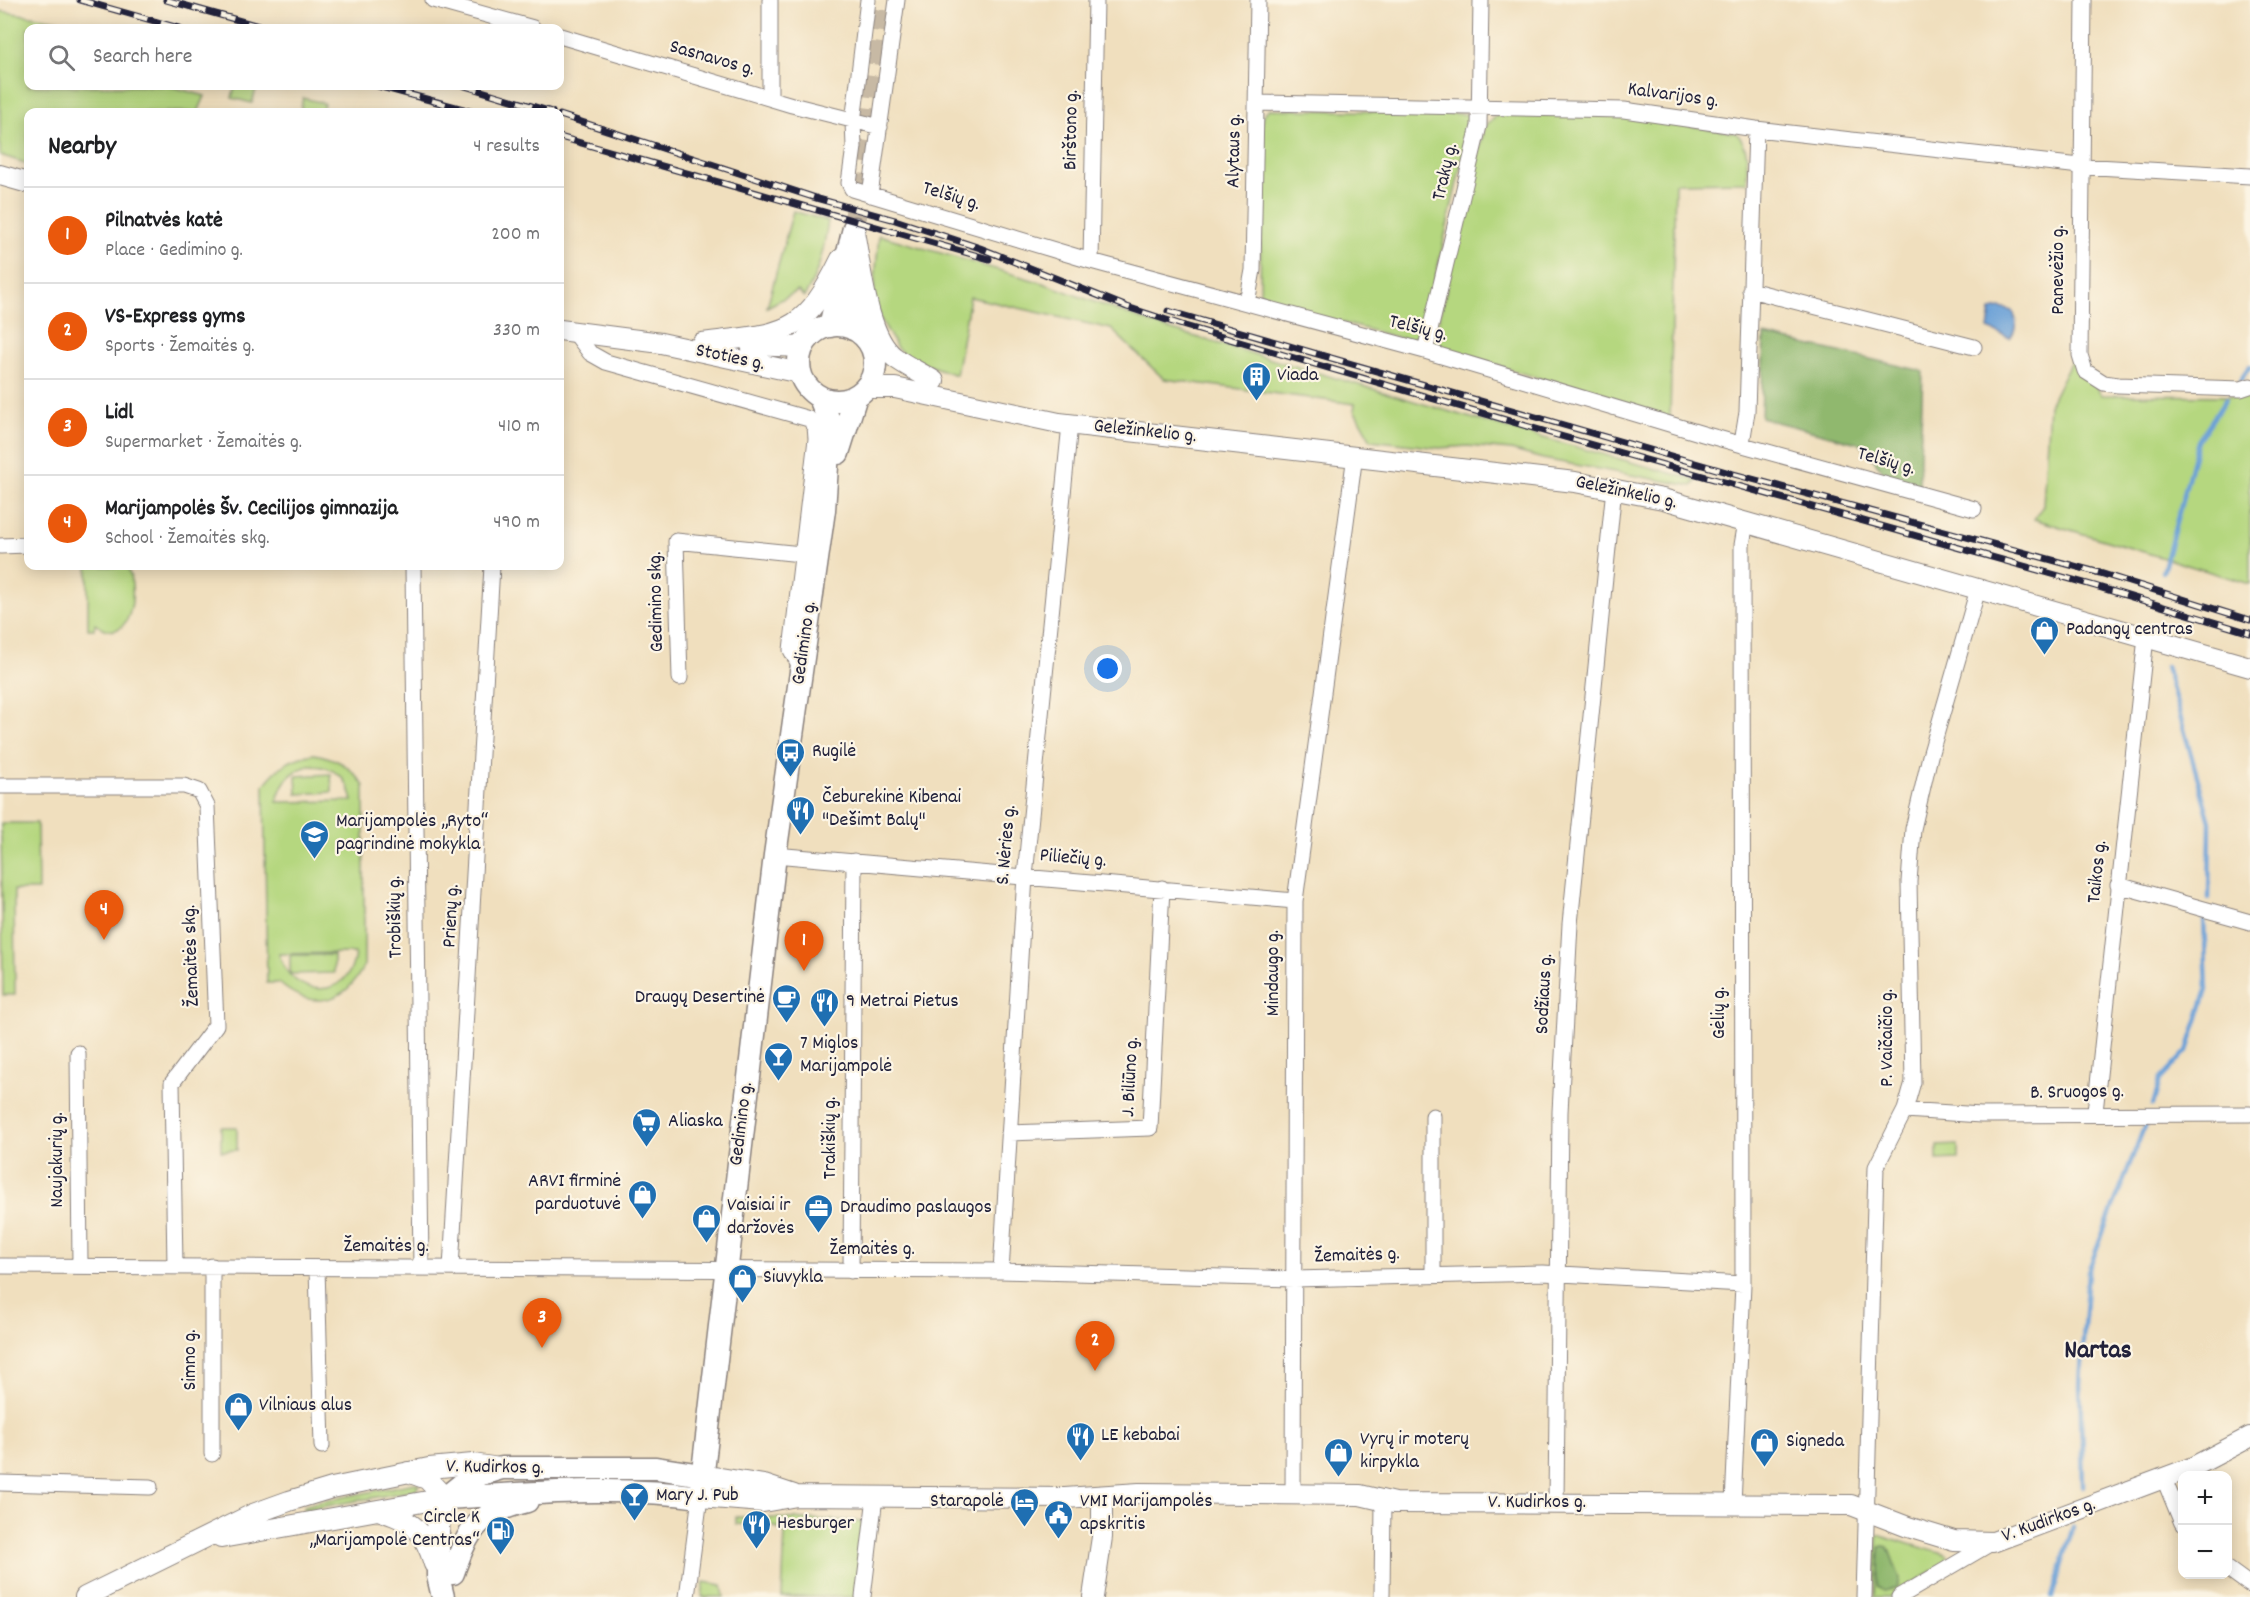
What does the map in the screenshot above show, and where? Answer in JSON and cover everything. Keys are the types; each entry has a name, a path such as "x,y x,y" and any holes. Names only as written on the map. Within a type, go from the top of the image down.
{"highway":[{"path":"830,326 853,238"},
{"path":"853,238 854,329"},
{"path":"830,326 854,329 863,336 874,357 872,379 861,392 838,401 820,398 804,383 800,373 799,359 803,346 819,330 830,326"},
{"name":"Gedimino g.","path":"824,510 846,424 861,392"},
{"name":"Gedimino g.","path":"701,1486 775,855 824,510 830,423 820,398"},
{"path":"444,1498 471,1477 502,1468"},
{"name":"V. Kudirkos g.","path":"502,1468 656,1468 701,1486"},
{"path":"444,1498 567,1492 670,1492 701,1486"},
{"path":"445,1582 470,1531 480,1521 517,1504 567,1492"},
{"path":"444,1498 453,1526 445,1582 452,1597"}],"main road":[{"path":"0,175 24,182"},
{"path":"702,343 771,333 800,321 818,302 853,238"},
{"path":"853,238 867,302 874,325 885,347 892,356 934,381"},
{"name":"Stoties g.","path":"567,332 661,343 800,373"},
{"name":"Stoties g.","path":"661,343 803,346"},
{"name":"Geležinkelio g.","path":"874,357 899,370 934,381 985,407"},
{"name":"Geležinkelio g.","path":"861,392 895,388 1022,417 1070,424 1355,455 1614,488 1746,522 2250,667"},
{"name":"V. Kudirkos g.","path":"701,1486 764,1485 797,1496 1102,1498 1131,1494 1360,1495 1383,1502 1851,1505 1954,1541 1993,1542 2164,1479 2193,1467 2250,1437"},
{"name":"V. Kudirkos g.","path":"85,1597 203,1541 253,1514 289,1501 332,1488 408,1472 472,1464 502,1468"},
{"path":"408,1472 427,1479 444,1498"},
{"path":"1102,1537 1111,1516 1131,1494"},
{"name":"V. Kudirkos g.","path":"203,1541 444,1498"},
{"path":"1093,1597 1102,1537 1102,1498"},
{"path":"376,1509 413,1523 428,1542 445,1582"}],"street":[{"path":"433,0 519,24"},
{"path":"770,0 770,98"},
{"path":"853,122 868,0"},
{"path":"870,195 897,0"},
{"name":"Birštono g.","path":"1090,261 1096,0"},
{"name":"Alytaus g.","path":"1247,303 1253,270 1258,0"},
{"name":"Trakų g.","path":"1425,351 1474,150 1480,107 1481,0"},
{"name":"Panevėžio g.","path":"2084,0 2080,166 2080,355 2085,371 2104,382 2118,385 2241,389 2250,386"},
{"name":"Sasnavos g.","path":"564,37 853,122 880,127"},
{"name":"Kalvarijos g.","path":"1257,103 1624,110 1756,129 2080,166 2250,176"},
{"name":"Telšių g.","path":"853,122 854,147 849,183 852,189 1090,261 1425,351 1974,509"},
{"path":"1742,443 1747,412 1756,129"},
{"path":"1750,290 1974,347"},
{"path":"567,332 590,353 606,362 809,419 812,422 816,439 791,650 801,668"},
{"name":"S. Nėries g.","path":"1000,1271 1024,876 1070,424"},
{"name":"Mindaugo g.","path":"1293,1495 1295,901 1355,455"},
{"name":"Sodžiaus g.","path":"1556,1503 1560,1112 1570,924 1614,488"},
{"name":"Gėlių g.","path":"1733,1504 1743,1284 1742,545 1746,522"},
{"name":"Gedimino skg.","path":"680,678 676,541 801,554"},
{"path":"0,546 24,545"},
{"name":"Trobiškių g.","path":"413,570 421,1268"},
{"name":"Prienų g.","path":"452,1268 492,570"},
{"name":"P. Vaičaičio g.","path":"1864,1597 1876,1167 1905,1110 1913,1082 1909,986 1910,853 1922,787 1978,590"},
{"name":"Taikos g.","path":"2095,1112 2146,637"},
{"name":"Žemaitės skg.","path":"0,786 184,786 199,791 207,806 216,1025 172,1083 174,1266"},
{"name":"Piliečių g.","path":"775,855 1295,901"},
{"name":"Trakiškių g.","path":"851,1271 854,861"},
{"path":"2118,885 2250,922"},
{"name":"J. Biliūno g.","path":"1009,1132 1150,1128 1162,888"},
{"name":"Naujakurių g.","path":"78,1053 80,1265"},
{"name":"B. Sruogos g.","path":"1905,1110 1981,1115 2095,1112 2250,1114"},
{"path":"1433,1116 1433,1275"},
{"name":"Žemaitės g.","path":"0,1266 1000,1271 1294,1279 1433,1275 1560,1275 1743,1284"},
{"name":"Simno g.","path":"212,1266 212,1454"},
{"path":"317,1268 322,1446"},
{"path":"2164,1479 2178,1513"},
{"path":"0,1482 150,1487"},
{"name":"Gedimino g.","path":"687,1597 701,1486"},
{"path":"863,1597 875,1497"},
{"path":"1382,1597 1383,1502"},
{"path":"1954,1541 1955,1564"},
{"path":"1899,1597 1993,1542"},
{"path":"2232,1572 2250,1585"}],"green space":[{"path":"0,11 80,24 24,24 24,90 183,90 205,96 200,108 24,108 24,163 0,155"},
{"path":"234,90 256,90 252,103 232,98"},
{"path":"303,98 324,103 323,108 301,108"},
{"path":"1269,109 1467,114 1472,116 1424,328 1411,341 1260,301 1262,123 1264,114"},
{"path":"1499,114 1621,115 1736,133 1744,144 1747,156 1747,182 1675,183 1670,418 1436,347 1434,341 1485,126"},
{"path":"793,211 828,221 820,260 814,279 804,297 798,291 767,307"},
{"path":"879,235 1043,283 1162,327 1478,420 1696,480 1692,486 1543,459 1511,450 1468,446 1439,448 1371,440 1354,410 1355,404 1164,379 1111,329 970,297 956,375 909,358 897,348 879,316 874,292"},
{"path":"1764,335 1923,371 1919,487 1886,475 1861,444 1761,418"},
{"path":"2074,355 2102,395 2250,396 2250,584 2034,519 2043,506 2049,405"},
{"path":"88,570 128,570 131,577 132,602 125,623 117,629 107,630 95,624 94,629 88,629"},
{"path":"314,754 336,761 349,768 364,786 364,965 348,988 338,995 316,1000 291,992 279,983 267,983 264,785 286,764","holes":["308,766 325,768 338,774 347,785 353,801 277,802 287,779 296,771","355,953 351,969 343,980 332,987 320,989 307,987 295,980 286,969 279,954"]},
{"path":"331,774 332,792 297,794 296,776"},
{"path":"1,823 37,823 38,890 14,890 15,995 3,995"},
{"path":"290,955 334,955 334,973 290,974"},
{"path":"221,1127 237,1127 237,1150 221,1151"},
{"path":"1958,1145 1958,1159 1937,1160 1937,1146"},
{"path":"419,1484 416,1490 304,1510 304,1506 314,1503"},
{"path":"736,1517 863,1521 856,1597 782,1597 785,1532 774,1526 736,1524"},
{"path":"1880,1535 1947,1555 1948,1562 1889,1597 1875,1597 1877,1537"},
{"path":"1880,1547 1888,1547 1900,1579 1898,1587 1885,1591 1878,1587"},
{"path":"704,1582 722,1585 724,1597 702,1597"}],"water":[{"path":"2000,308 2013,311 2016,325 2010,338 1988,329 1991,310"}],"waterway":[{"path":"2240,381 2250,366"},
{"path":"2163,572 2198,441 2226,399"},
{"path":"2166,666 2210,822 2209,898"},
{"path":"2153,1105 2160,1080 2187,1051 2207,990 2204,919"},
{"path":"2083,1486 2080,1384 2088,1271 2145,1125"},
{"path":"2052,1597 2073,1527"}],"tunnel":[{"path":"854,228 883,0"}],"railway":[{"path":"80,0 165,24"},
{"path":"166,0 252,24"},
{"path":"393,90 459,108"},
{"path":"478,90 539,108"},
{"path":"564,116 819,199 895,220 980,248 1127,307 1185,326 1557,435 2095,586 2250,633"},
{"path":"564,138 989,259"},
{"path":"1168,311 1730,473 2100,573 2250,620"}],"place":[{"name":"Viada","path":"1256,402"},
{"name":"Padangų centras","path":"2045,656"},
{"name":"Rugilė","path":"791,778"},
{"name":"Čeburekinė Kibenai \"Dešimt Balų\"","path":"801,836"},
{"name":"Marijampolės „Ryto“ pagrindinė mokykla","path":"315,860"},
{"name":"Marijampolės Šv. Cecilijos gimnazija","path":"104,940"},
{"name":"Pilnatvės katė","path":"804,971"},
{"name":"Draugų Desertinė","path":"786,1024"},
{"name":"9 Metrai Pietus","path":"825,1028"},
{"name":"7 Miglos Marijampolė","path":"779,1082"},
{"name":"Aliaska","path":"647,1148"},
{"name":"ARVI firminė parduotuvė","path":"642,1220"},
{"name":"Draudimo paslaugos","path":"819,1234"},
{"name":"Vaisiai ir daržovės","path":"706,1244"},
{"name":"Siuvykla","path":"742,1304"},
{"name":"Lidl","path":"542,1348"},
{"name":"VS-Express gyms","path":"1095,1371"},
{"name":"Vilniaus alus","path":"238,1432"},
{"name":"LE kebabai","path":"1080,1462"},
{"name":"Signeda","path":"1765,1468"},
{"name":"Vyrų ir moterų kirpykla","path":"1339,1478"},
{"name":"Mary J. Pub","path":"635,1522"},
{"name":"Starapolė","path":"1025,1528"},
{"name":"VMI Marijampolės apskritis","path":"1059,1540"},
{"name":"Hesburger","path":"756,1550"},
{"name":"Circle K „Marijampolė Centras“","path":"501,1556"}],"district":[{"name":"Nartas","path":"2098,1351"}]}
